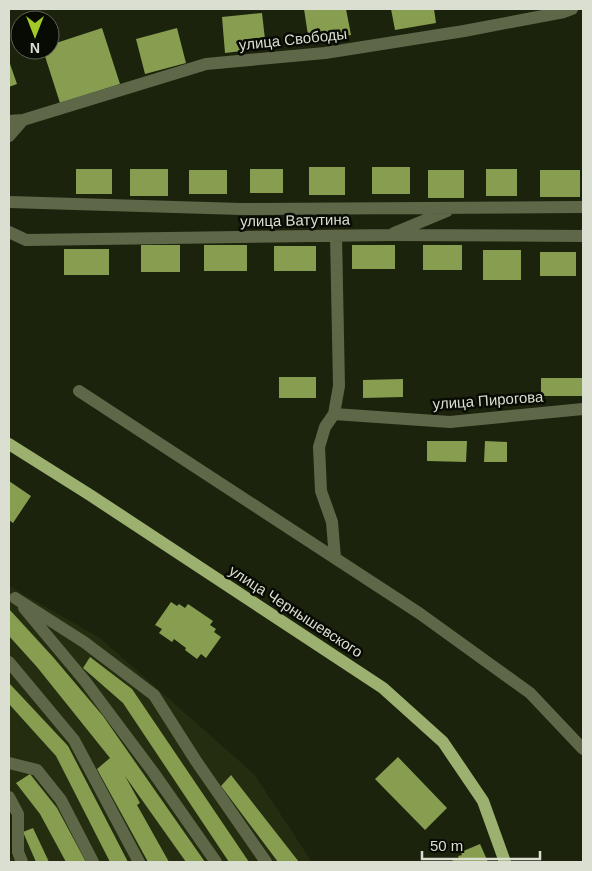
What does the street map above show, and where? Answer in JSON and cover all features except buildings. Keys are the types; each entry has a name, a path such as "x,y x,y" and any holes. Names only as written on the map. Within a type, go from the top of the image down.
{"main road":[{"name":"улица Чернышевского","path":"9,444 90,495 383,688 443,742 483,802 506,862"}],"street":[{"name":"улица Свободы","path":"9,122 23,120 206,64 334,51 464,31 572,9"},
{"path":"9,136 23,120"},
{"name":"улица Ватутина","path":"9,202 242,209 583,207"},
{"path":"390,235 453,208"},
{"name":"улица Ватутина","path":"9,232 26,240 390,235 583,236"},
{"path":"335,558 332,522 321,491 319,447 325,427 334,414 339,386 336,236"},
{"path":"78,391 419,613 530,693 583,749"},
{"name":"улица Пирогова","path":"334,414 450,422 583,409"},
{"path":"12,595 90,689 153,772 216,862"},
{"path":"12,595 84,642 154,696 196,761 266,862"},
{"path":"9,662 74,740 139,862"},
{"path":"9,763 36,770 61,800 93,862"},
{"path":"9,797 18,814 16,858"}],"shaded area":[{"path":"9,586 100,638 254,774 312,862 9,862 9,859 24,843 9,792"}]}
